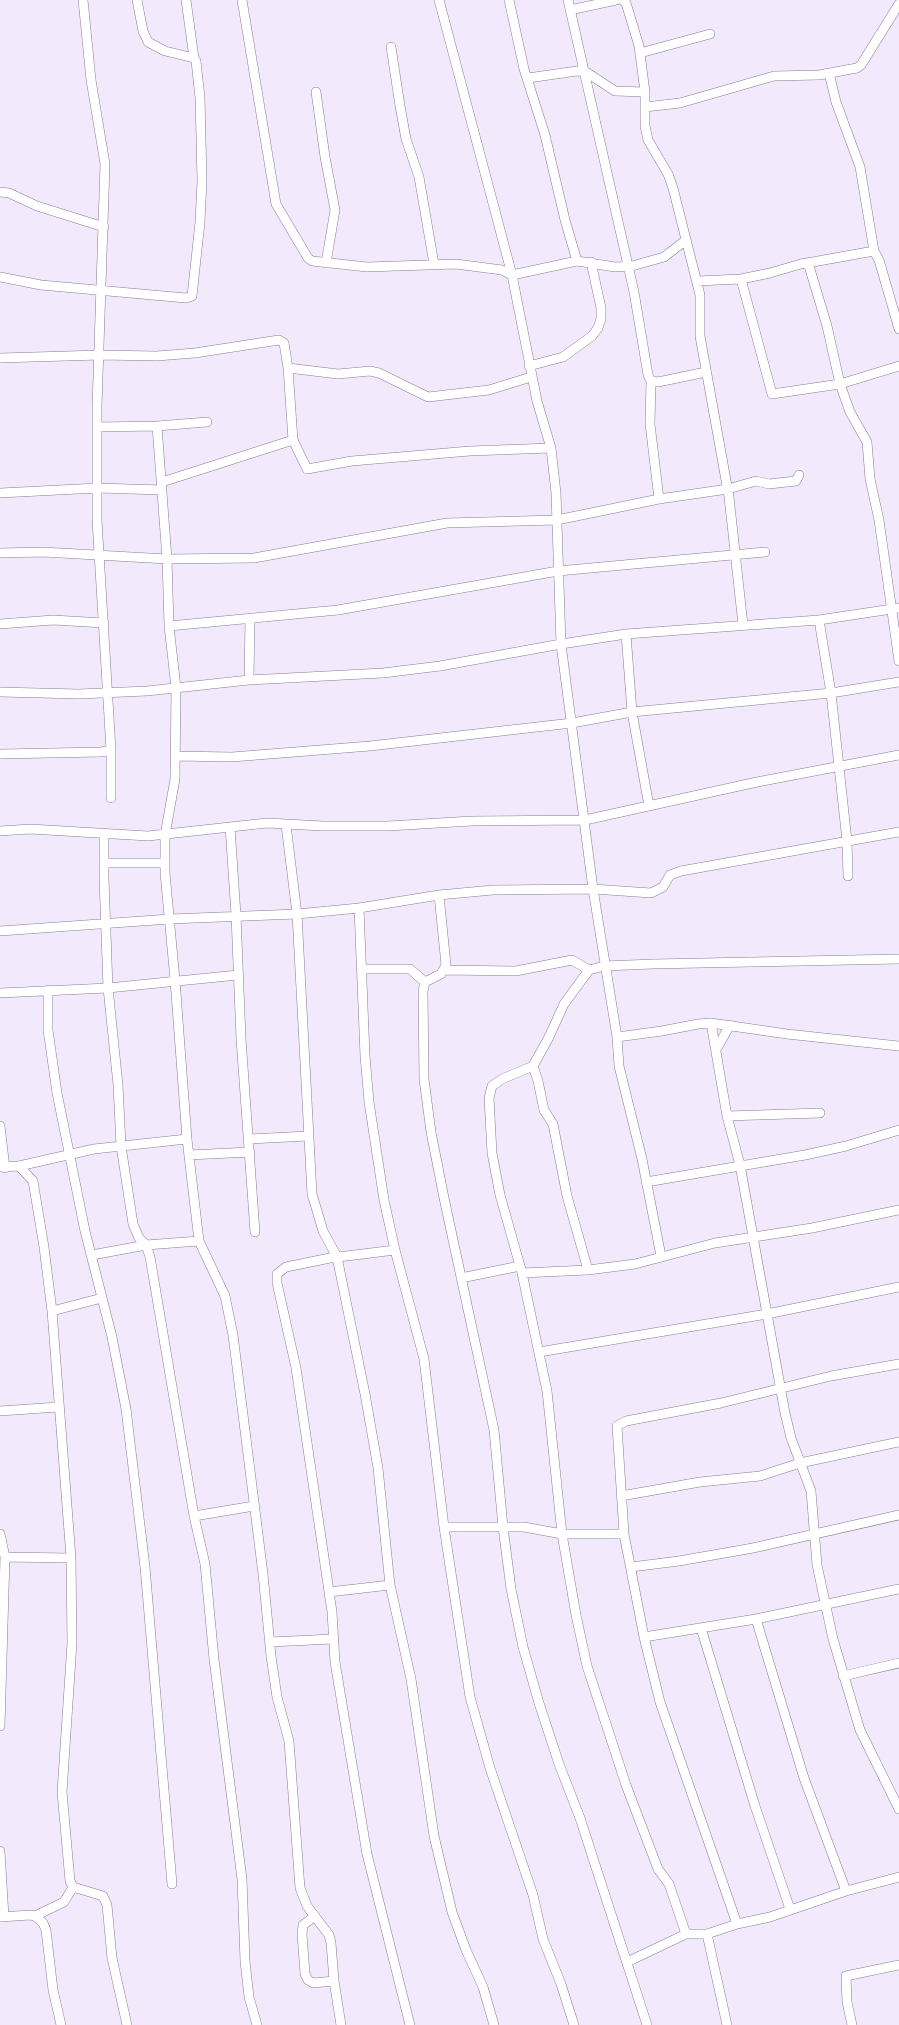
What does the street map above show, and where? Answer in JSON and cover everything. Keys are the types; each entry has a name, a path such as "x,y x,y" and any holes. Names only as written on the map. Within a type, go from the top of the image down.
{"street":[{"path":"83,0 91,80 105,164 97,428 100,556 111,750 111,798"},
{"path":"137,0 142,31 148,42 165,51 194,58"},
{"path":"0,278 41,286 186,298 192,296 200,222 202,173 200,98 186,0"},
{"path":"242,0 276,204 308,258 312,261 367,267 456,264 502,270 512,275 577,262 591,262 610,267 628,266 664,257 686,240"},
{"path":"439,0 512,275 529,366 551,448 557,520 561,644 593,889 617,1037 619,1066 646,1182 660,1256"},
{"path":"509,0 524,69 545,135 577,262"},
{"path":"568,0 586,72 641,327 648,375 651,381 650,424 659,498"},
{"path":"570,10 616,0"},
{"path":"622,0 626,3 640,54 645,92 645,126 648,140 668,174 697,281 701,302 700,336 728,489 744,625"},
{"path":"646,107 680,103 774,76 843,72 861,65 899,4"},
{"path":"640,54 710,34"},
{"path":"391,47 406,139 419,177 434,264"},
{"path":"528,78 577,70 586,72 615,91 645,92"},
{"path":"829,73 836,102 860,168 874,251 879,260 899,329"},
{"path":"316,92 335,210 326,263"},
{"path":"0,192 9,193 37,206 104,227"},
{"path":"697,281 741,279 807,263 874,251"},
{"path":"529,366 563,357 592,336 598,328 601,319 601,308 591,262"},
{"path":"807,263 828,326 840,384 850,412 867,442 870,479 895,609 899,661"},
{"path":"741,279 772,394 840,384 899,366"},
{"path":"0,358 100,355 157,356 195,353 279,340 284,343 288,368 293,440 307,469 352,461 470,451 551,448"},
{"path":"288,368 338,374 370,371 379,373 428,397 489,390 532,376"},
{"path":"651,381 666,381 706,372"},
{"path":"97,428 207,422"},
{"path":"157,426 169,626 176,688 176,756 173,795 165,835 165,863 187,1139 199,1241 217,1276 229,1311 277,1697 289,1741 300,1888 303,1898 329,1935 341,2025"},
{"path":"0,493 162,486 293,440"},
{"path":"0,553 43,552 166,559 254,558 447,524 557,520 659,498 728,489 756,481 769,484 796,481 799,476"},
{"path":"169,626 338,610 558,571 765,552"},
{"path":"0,692 108,693 249,680 383,673 440,666 626,634 820,620 895,609"},
{"path":"249,680 250,618"},
{"path":"0,624 53,620 104,623"},
{"path":"820,620 831,693 847,841 848,876"},
{"path":"626,634 632,712 649,806"},
{"path":"176,756 232,756 301,752 572,723 632,712 831,693 899,682"},
{"path":"0,754 101,752 111,750"},
{"path":"0,831 30,830 104,835 165,835 267,823 286,825 388,826 472,821 585,820 757,782 899,755"},
{"path":"286,825 297,914 312,1194 323,1231 338,1257 376,1458 390,1585 410,1679 429,1808 441,1866 452,1912 466,1950 483,1987 494,2025"},
{"path":"230,827 255,1232"},
{"path":"0,930 105,925 236,915 297,914 359,908 439,895 493,890 593,889 651,892 663,887 670,875 681,871 899,832"},
{"path":"104,835 108,988 118,1085 121,1146 133,1224 139,1238 146,1245 150,1257 194,1516 205,1564 213,1650 242,1879 248,1988 257,2025"},
{"path":"104,863 165,863"},
{"path":"439,895 446,955 444,970"},
{"path":"359,908 369,1102 384,1200 395,1250 424,1359 444,1527 473,1706 490,1768 533,1894 543,1939 561,1984 574,2025"},
{"path":"686,1934 668,1884 658,1869 647,1841 587,1666 562,1534 547,1391 521,1270 500,1195 492,1153 489,1098 492,1086 502,1079 533,1066 564,1004 589,970 604,966 899,959"},
{"path":"589,970 572,960 516,971 444,970 425,982 423,991 424,1079 431,1132 494,1430 503,1527 512,1589 530,1671 559,1764 580,1818 646,2025"},
{"path":"362,969 410,969 425,982"},
{"path":"0,993 108,988 175,980 238,976"},
{"path":"48,990 48,1030 51,1060 83,1222 112,1337 126,1409 145,1567 172,1884"},
{"path":"617,1037 711,1023 786,1034 899,1046"},
{"path":"711,1023 717,1048 727,1116 740,1165 752,1238 791,1438 811,1491 817,1565 825,1605 843,1676 860,1730 899,1809"},
{"path":"717,1048 730,1025"},
{"path":"533,1066 544,1110 553,1124 567,1196 588,1270"},
{"path":"727,1116 820,1114"},
{"path":"0,1126 2,1167 19,1166 70,1154 121,1146 187,1139"},
{"path":"646,1182 846,1146 899,1130"},
{"path":"249,1140 308,1136"},
{"path":"189,1155 250,1152"},
{"path":"19,1166 33,1181 36,1190 52,1311 71,1558 72,1642 62,1792 70,1881 73,1887 103,1896 107,1905 112,1958 127,2025"},
{"path":"461,1278 521,1270 588,1270 635,1264 715,1243 812,1228 899,1210"},
{"path":"92,1255 146,1245 199,1241"},
{"path":"395,1250 338,1257 286,1267 278,1274 277,1282 296,1368 329,1592 333,1639 367,1854 410,2025"},
{"path":"539,1352 767,1314 899,1287"},
{"path":"52,1311 102,1298"},
{"path":"737,1924 660,1702 644,1638 624,1534 616,1426 620,1423 720,1403 831,1376 899,1364"},
{"path":"0,1411 58,1407"},
{"path":"621,1496 700,1482 760,1476 800,1463 899,1442"},
{"path":"194,1516 254,1506"},
{"path":"631,1567 679,1561 814,1536 899,1516"},
{"path":"444,1527 524,1527 562,1534 624,1534"},
{"path":"0,1534 1,1548 5,1557 0,1726"},
{"path":"5,1557 71,1558"},
{"path":"329,1592 390,1585"},
{"path":"644,1638 756,1619 899,1588"},
{"path":"756,1619 804,1778 846,1891"},
{"path":"701,1628 755,1806 790,1909"},
{"path":"270,1642 333,1639"},
{"path":"843,1676 899,1663"},
{"path":"0,1851 2,1917 35,1916 64,1902 73,1887"},
{"path":"627,1962 686,1934 707,1934 737,1924 759,1920 846,1891 899,1877"},
{"path":"35,1916 43,1923 46,1930 60,2025"},
{"path":"315,1916 304,1925 302,1934 306,1974 308,1980 313,1983 334,1981"},
{"path":"707,1934 727,2025"},
{"path":"852,2025 847,2002 846,1976 899,1965"}]}
